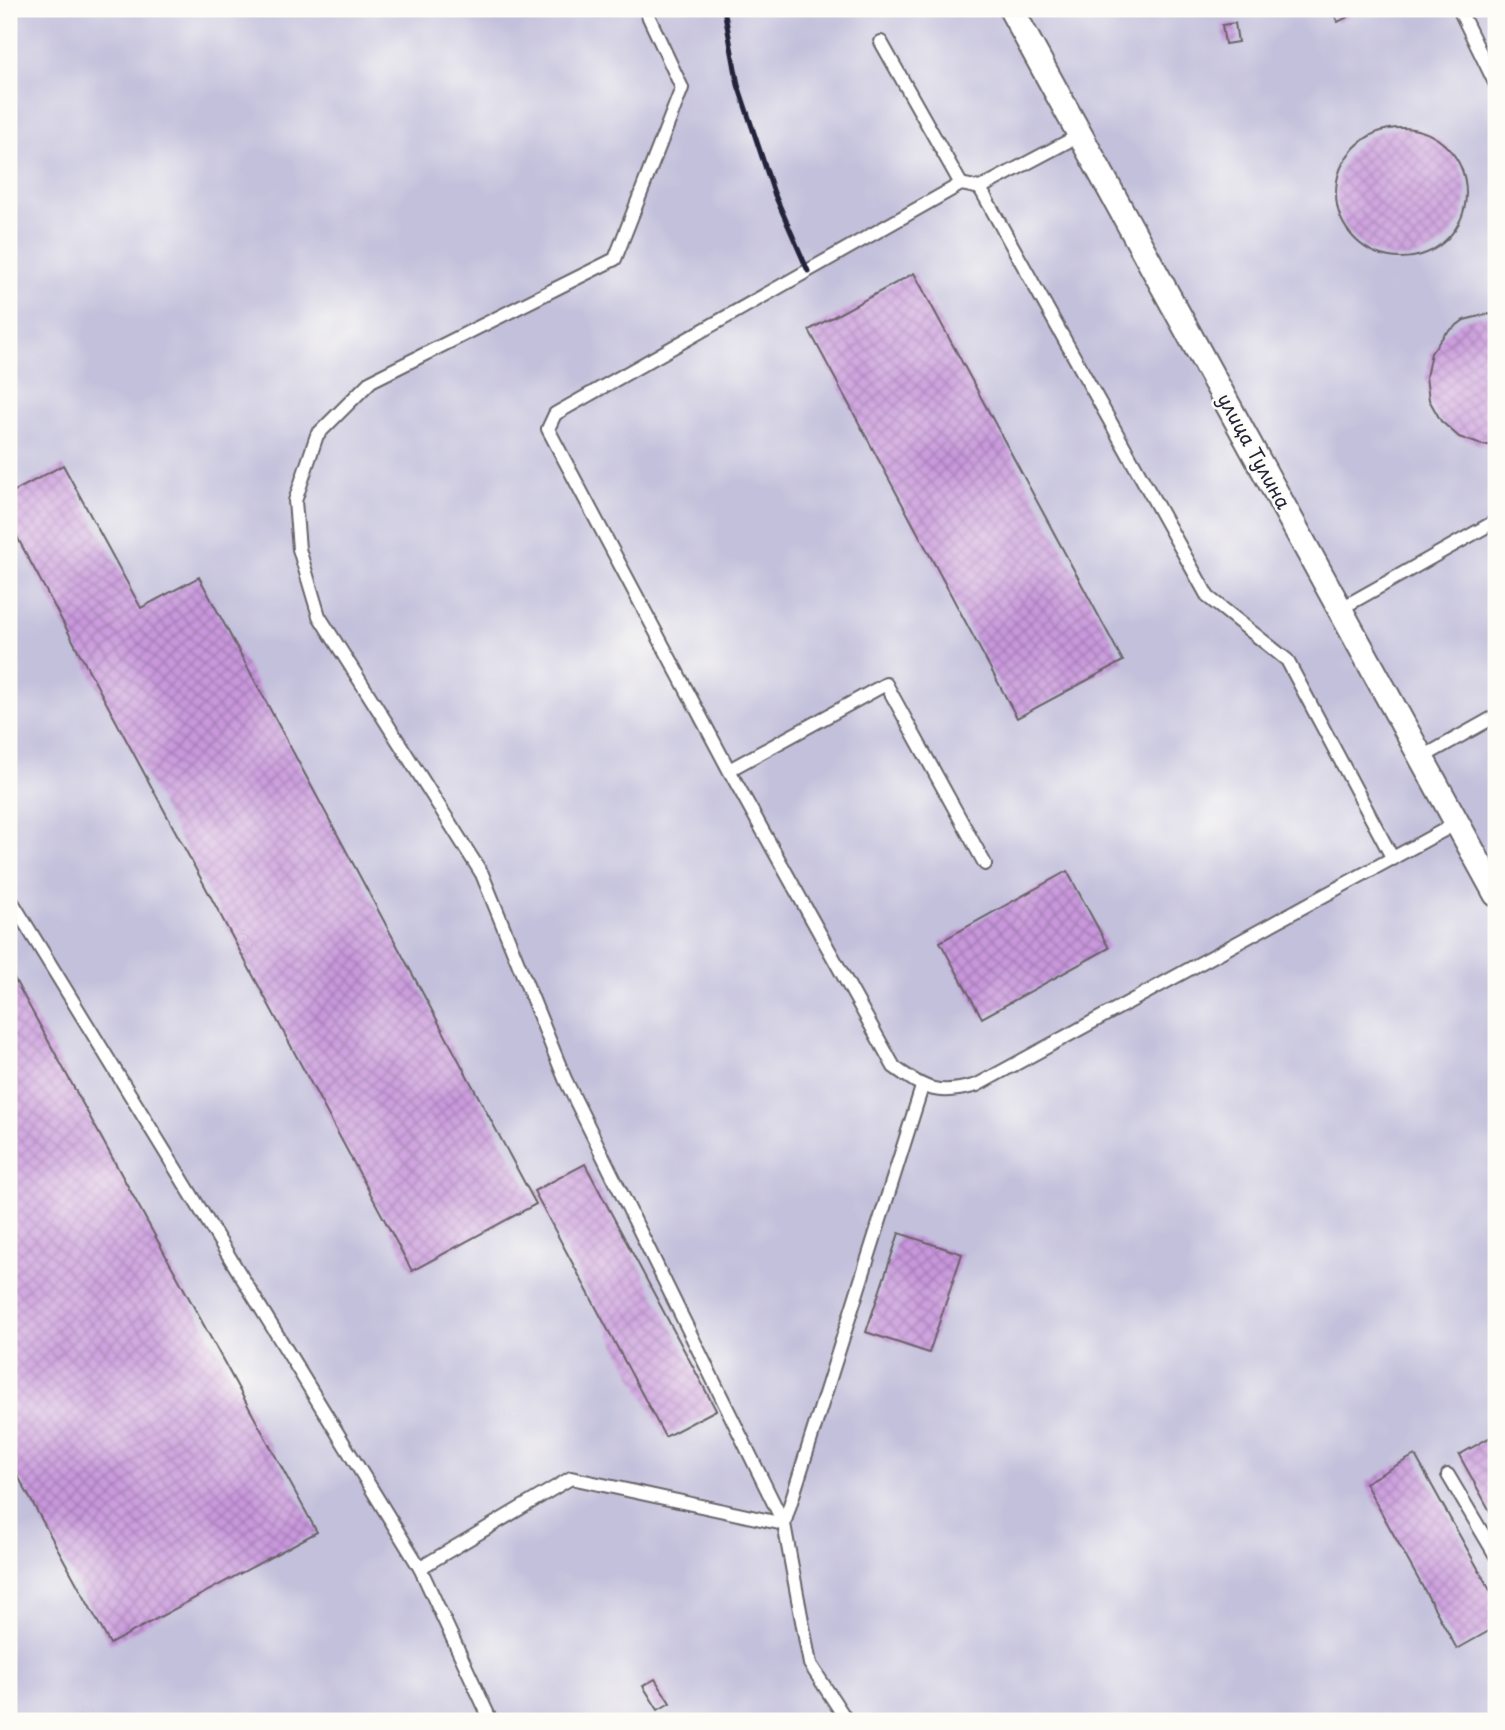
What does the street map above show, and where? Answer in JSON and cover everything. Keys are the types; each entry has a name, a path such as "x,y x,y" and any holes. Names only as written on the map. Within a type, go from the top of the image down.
{"street":[{"name":"улица Тулина","path":"1011,9 1496,894"}],"lane":[{"path":"645,9 681,88 615,259 371,381 317,435 295,501 299,549 319,616 482,874 565,1079 784,1524 810,1664 847,1721"},
{"path":"1459,9 1496,85"},
{"path":"881,42 961,184"},
{"path":"1080,135 980,188 961,184 555,414 548,429 729,770 894,1067 922,1087 950,1092 977,1084 1457,823"},
{"path":"980,188 1208,597 1287,660 1394,859"},
{"path":"1340,609 1496,521"},
{"path":"729,770 886,684 985,864"},
{"path":"1421,758 1496,716"},
{"path":"9,897 420,1567 491,1721"},
{"path":"784,1524 922,1087"},
{"path":"1448,1475 1496,1556"},
{"path":"420,1567 571,1478 784,1524"}],"shaded area":[{"path":"9,9 1496,9 1496,1721 9,1721"}],"building":[{"path":"1331,9 1363,9 1338,22"},
{"path":"1235,23 1238,42 1225,44 1222,25"},
{"path":"1401,128 1426,133 1447,147 1461,168 1466,193 1461,218 1447,239 1426,253 1401,258 1376,253 1355,239 1341,218 1336,193 1341,168 1355,147 1376,133"},
{"path":"914,273 1123,661 1017,718 809,330"},
{"path":"1488,314 1496,315 1494,445 1482,445 1459,437 1441,421 1429,400 1426,377 1431,353 1445,334 1464,320"},
{"path":"63,465 141,608 199,577 536,1204 412,1271 9,522 9,494"},
{"path":"1067,871 1109,948 982,1018 940,942"},
{"path":"9,969 317,1532 110,1644 9,1460"},
{"path":"585,1164 716,1410 665,1437 534,1191"},
{"path":"899,1233 962,1254 929,1353 866,1332"},
{"path":"1496,1434 1496,1522 1459,1455"},
{"path":"1415,1455 1496,1601 1496,1627 1457,1649 1365,1483"},
{"path":"655,1679 670,1703 658,1710 643,1686"}],"railway":[{"path":"724,9 738,85 774,193 808,271"}]}
